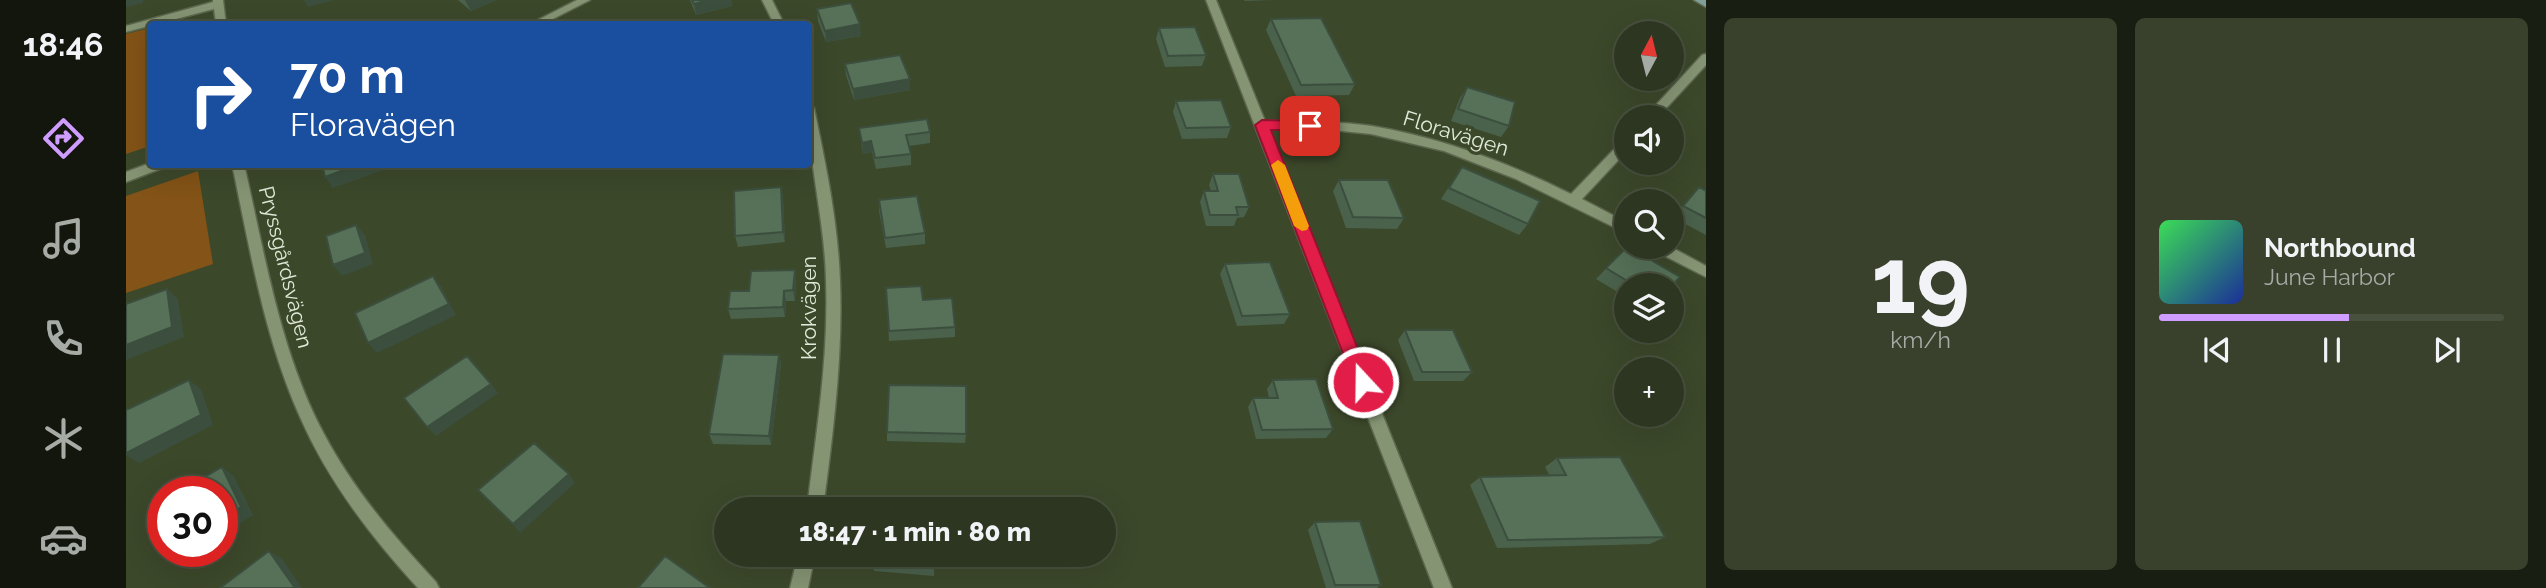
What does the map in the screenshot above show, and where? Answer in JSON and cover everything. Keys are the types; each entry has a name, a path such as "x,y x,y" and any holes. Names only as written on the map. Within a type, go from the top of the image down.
{"main road":[{"path":"1699,0 1706,4"}],"street":[{"path":"541,21 585,0"},
{"path":"768,0 778,21"},
{"path":"1211,0 1443,588"},
{"path":"153,21 218,2 221,21"},
{"path":"126,29 147,23"},
{"path":"1662,105 1706,58"},
{"name":"Floravägen","path":"1262,125 1334,126 1405,138 1473,156 1574,199 1614,221"},
{"name":"Krokvägen","path":"812,128 832,248 833,315 829,393 816,497"},
{"path":"1574,199 1614,157"},
{"path":"126,177 150,168"},
{"name":"Pryssgårdsvägen","path":"239,168 270,310 307,416 347,487 430,588"},
{"path":"1682,259 1706,272"},
{"path":"799,588 803,567"}],"shaded area":[{"path":"147,29 147,147 126,154 126,34"},
{"path":"198,171 213,264 126,293 126,196"}],"building":[{"path":"692,0 708,0 694,4"},
{"path":"851,3 860,24 825,31 817,9"},
{"path":"1321,18 1355,84 1301,85 1271,19"},
{"path":"1195,27 1206,55 1168,56 1159,28"},
{"path":"900,55 910,79 853,89 845,64"},
{"path":"1467,87 1515,102 1509,126 1458,109"},
{"path":"1221,100 1231,127 1186,128 1176,101"},
{"path":"927,119 930,132 906,135 911,154 875,158 871,141 862,143 859,128"},
{"path":"1462,167 1540,201 1528,224 1449,188"},
{"path":"323,168 349,168 325,177"},
{"path":"1213,174 1239,174 1249,207 1236,207 1238,215 1210,215 1204,191 1218,191"},
{"path":"1339,180 1388,180 1404,218 1353,217"},
{"path":"781,187 783,232 735,236 734,191"},
{"path":"1699,187 1706,191 1706,218 1684,205"},
{"path":"917,196 925,233 885,238 879,200"},
{"path":"356,225 365,253 333,265 326,236"},
{"path":"1615,259 1649,259 1673,273 1614,273 1606,268"},
{"path":"1270,262 1290,314 1242,316 1225,264"},
{"path":"795,270 793,290 784,291 783,307 728,309 730,291 749,291 751,271"},
{"path":"433,276 449,304 368,343 355,313"},
{"path":"921,286 923,300 952,298 955,327 889,331 886,288"},
{"path":"167,289 172,327 126,345 126,304"},
{"path":"1405,330 1453,330 1472,372 1422,372"},
{"path":"723,354 779,355 769,436 709,434"},
{"path":"467,356 491,384 427,427 404,398"},
{"path":"1316,379 1333,429 1262,430 1253,398 1278,398 1273,380"},
{"path":"189,380 201,415 126,453 126,410"},
{"path":"889,385 966,386 966,434 887,432"},
{"path":"534,443 569,474 513,524 478,490"},
{"path":"1620,457 1665,537 1508,540 1480,477 1566,475 1557,458"},
{"path":"222,467 226,476 207,476"},
{"path":"1360,521 1381,585 1335,585 1315,522"},
{"path":"269,551 295,588 220,588"},
{"path":"665,556 710,588 638,588"}],"slow traffic":[{"path":"1278,165 1302,226"}],"route":[{"path":"1310,126 1262,125 1363,382"}]}
